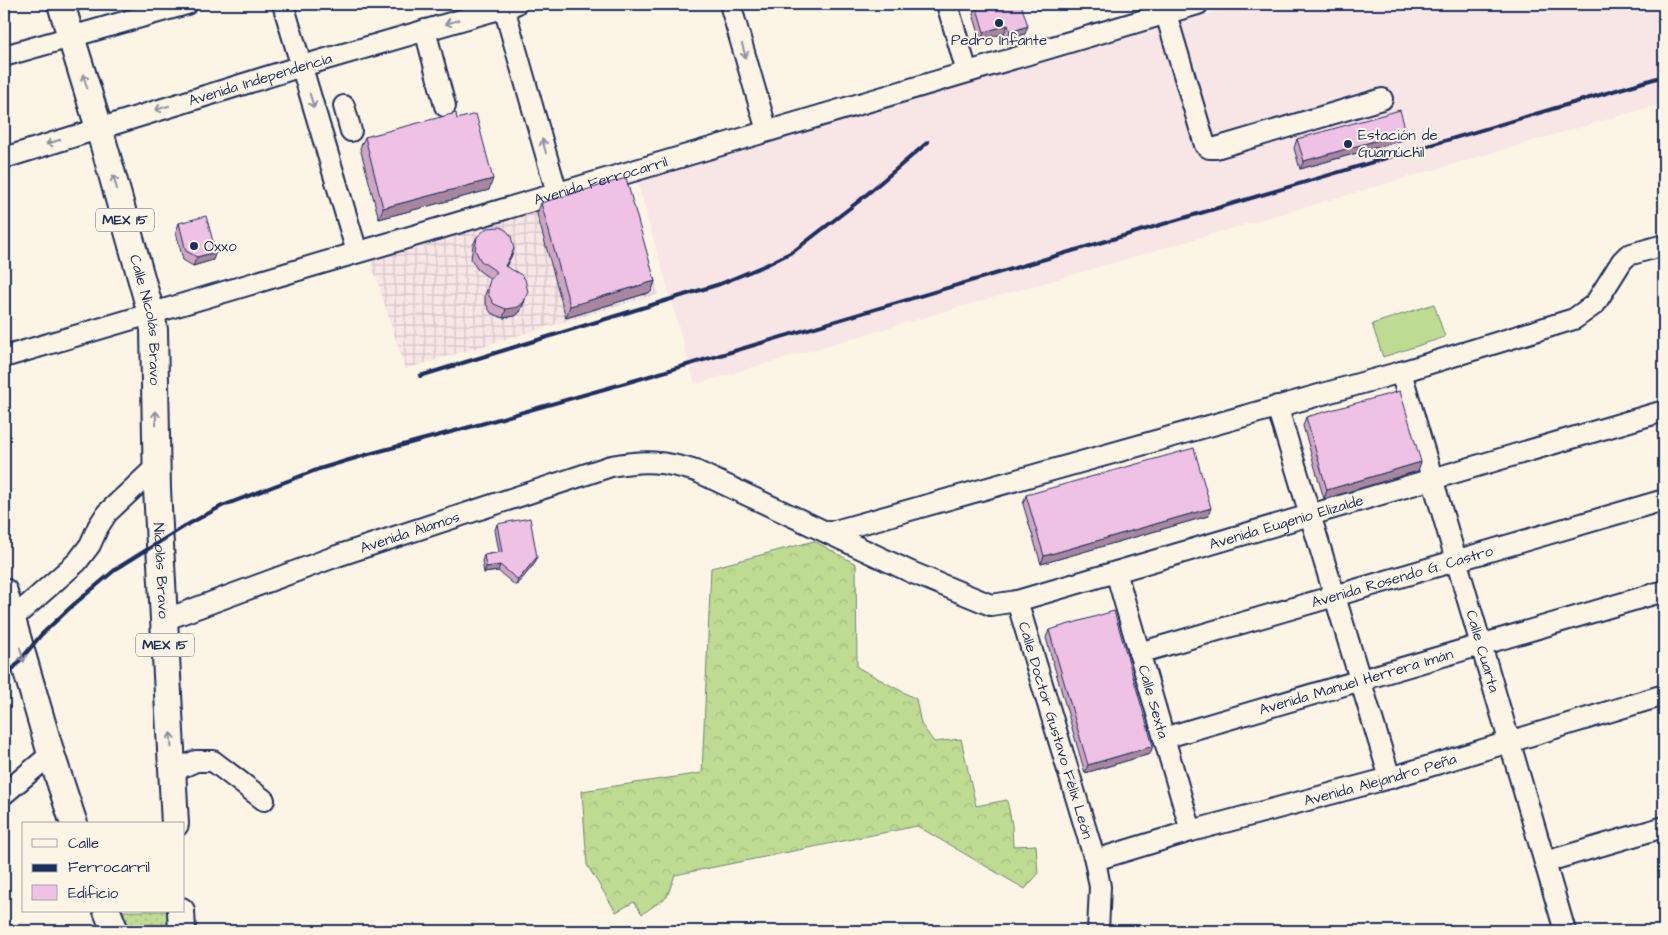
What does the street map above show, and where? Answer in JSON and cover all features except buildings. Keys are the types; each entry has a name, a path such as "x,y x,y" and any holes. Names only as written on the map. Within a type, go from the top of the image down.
{"main road":[{"name":"Calle Nicolás Bravo","path":"61,4 99,128 151,313 154,330 157,466"},
{"name":"Nicolás Bravo","path":"157,466 173,777 173,822"},
{"path":"4,592 50,754 73,822"},
{"path":"181,912 182,931"}],"street":[{"path":"4,56 187,4"},
{"path":"284,4 357,252"},
{"path":"730,4 767,131"},
{"path":"947,4 967,72"},
{"path":"508,5 557,193"},
{"name":"Avenida Independencia","path":"4,158 508,5"},
{"name":"Avenida Ferrocarril","path":"4,357 967,72 1164,9 1191,5"},
{"path":"1164,9 1205,145 1209,148 1216,148 1382,99"},
{"path":"425,30 445,106"},
{"path":"344,106 351,132"},
{"path":"828,534 1401,372 1574,320 1595,304 1622,261 1628,255 1664,245"},
{"name":"Calle Cuarta","path":"1401,372 1565,931"},
{"path":"1277,406 1390,778"},
{"name":"Avenida Eugenio Elizalde","path":"828,534 911,572 991,605 1017,600 1116,572 1664,411"},
{"name":"Avenida Álamos","path":"164,620 337,556 611,466 636,462 662,462 696,471 828,534"},
{"path":"12,619 77,562 87,550 107,513 157,466"},
{"name":"Avenida Rosendo G. Castro","path":"1139,653 1664,500"},
{"name":"Calle Sexta","path":"1116,572 1190,831"},
{"name":"Avenida Manuel Herrera Imán","path":"1164,738 1664,591"},
{"name":"Calle Doctor Gustavo Félix León","path":"1017,600 1095,860 1100,887 1099,931"},
{"name":"Avenida Alejandro Peña","path":"1095,860 1190,831 1390,778 1664,695"},
{"path":"4,794 50,754"},
{"path":"173,777 180,768 196,761 213,761 264,800"},
{"path":"1545,862 1664,827"}],"shaded area":[{"path":"1241,4 1664,4 1664,103 695,384 637,181"},
{"path":"628,184 659,294 405,369 370,258"}],"green space":[{"path":"1434,304 1445,337 1383,357 1372,324"},
{"path":"814,541 856,564 857,667 916,699 921,724 934,742 961,739 976,806 1007,800 1012,825 1013,846 1036,845 1038,874 1025,889 917,826 675,875 667,897 642,914 634,902 616,912 587,865 582,791 702,773 711,568"},
{"path":"118,912 170,912 172,931 126,931"}],"railway":[{"path":"4,680 41,635 116,569 185,526 222,506 319,469 636,380 1664,76"},
{"path":"420,376 720,284 766,265 794,251 859,201 928,142"}],"place":[{"name":"Pedro Infante","path":"999,23"},
{"name":"Estación de Guamúchil","path":"1348,144"},
{"name":"Oxxo","path":"194,246"}]}
